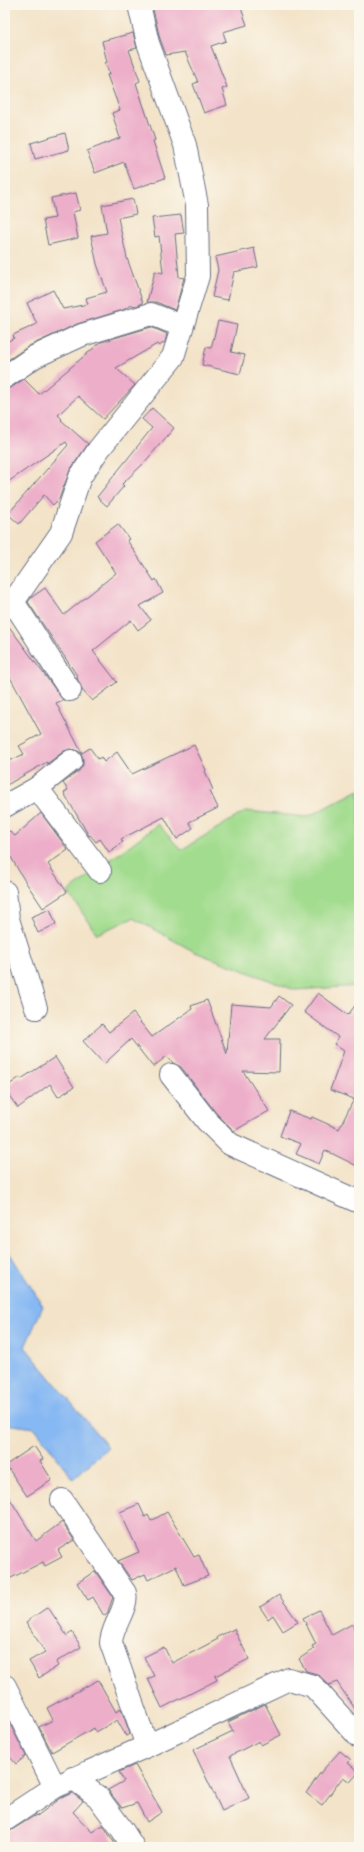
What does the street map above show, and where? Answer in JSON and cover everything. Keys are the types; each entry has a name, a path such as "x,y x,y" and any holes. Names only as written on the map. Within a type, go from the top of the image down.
{"street":[{"path":"70,690 50,661 37,636 9,605 62,533 80,477 99,449 173,357 198,276 197,205 185,145 148,43 139,5"},
{"path":"5,377 34,357 82,334 151,314 182,326"},
{"path":"5,806 37,788 71,761"},
{"path":"37,788 100,871"},
{"path":"5,892 8,919 36,1008"},
{"path":"171,1075 207,1121 230,1144 359,1202"},
{"path":"62,1500 125,1593 126,1601 112,1632 111,1643 147,1746"},
{"path":"5,1820 64,1782 147,1746 289,1679 312,1686 359,1737"},
{"path":"5,1686 64,1782 98,1797 123,1830 133,1847"}],"green space":[{"path":"359,790 359,986 295,990 195,952 133,918 97,934 68,892 158,824 181,850 246,811 307,817"}],"water":[{"path":"5,1246 43,1306 25,1347 108,1447 73,1479 35,1428 5,1424"}],"building":[{"path":"152,5 240,5 247,25 223,32 226,41 211,46 227,87 222,89 227,105 204,113 193,84 198,82 185,52 166,55 160,39"},
{"path":"133,33 137,48 129,50 140,81 136,83 155,140 153,141 165,178 134,189 124,162 95,173 87,151 120,138 112,113 120,110 107,75 110,74 105,63 107,62 102,41"},
{"path":"65,133 69,150 35,159 31,143"},
{"path":"76,193 80,210 73,212 78,238 48,245 43,220 55,218 51,198"},
{"path":"133,199 136,214 118,218 127,258 143,303 136,306 132,305 123,310 77,324 29,346 5,362 5,343 14,338 13,335 37,324 27,303 53,290 63,309 88,304 86,298 107,292 97,264 91,236 107,233 102,205"},
{"path":"181,215 184,233 175,234 179,277 184,278 175,310 156,302 147,302 155,271 163,273 159,236 155,237 152,218"},
{"path":"254,248 258,267 234,272 228,300 212,297 218,270 215,257"},
{"path":"218,321 237,325 231,352 245,355 240,374 202,365 206,347 211,348"},
{"path":"151,327 167,334 165,342 159,346 157,344 116,368 135,385 103,419 78,396 58,415 62,419 61,420 88,444 70,470 59,499 53,505 44,495 19,524 8,514 68,445 66,442 5,484 5,389 12,387 24,379 39,394 101,342"},
{"path":"152,408 174,428 143,464 122,484 124,486 107,506 97,497 152,428 142,419"},
{"path":"118,524 129,539 127,540 154,581 156,579 163,593 140,606 151,620 138,630 131,620 93,651 117,682 92,701 82,690 77,678 78,677 28,602 32,597 45,588 64,615 116,573 95,541"},
{"path":"5,621 63,700 56,703 82,753 90,748 98,759 101,757 104,762 117,752 132,774 194,745 206,770 205,771 213,790 210,791 218,808 189,822 193,828 177,839 164,817 121,839 123,842 109,852 100,839 96,842 90,835 89,836 64,793 68,790 63,783 79,771 83,765 81,753 70,749 64,751 47,764 47,762 5,786 5,763 24,754 19,746 41,734 5,668"},
{"path":"41,813 68,850 48,864 67,892 43,908 5,847 5,828 15,836"},
{"path":"50,909 56,924 38,933 31,917"},
{"path":"318,993 348,1015 359,1000 359,1167 325,1150 319,1164 296,1154 301,1144 280,1136 289,1111 311,1119 312,1117 339,1129 354,1099 330,1090 344,1051 334,1044 338,1037 304,1012"},
{"path":"279,996 291,1005 265,1039 280,1039 279,1072 243,1071 269,1111 234,1131 216,1113 181,1067 173,1063 167,1056 153,1067 131,1039 104,1064 83,1041 102,1024 109,1032 133,1013 152,1037 192,1009 191,1006 207,1000 227,1054 231,1004 271,1007"},
{"path":"55,1057 74,1087 58,1097 50,1084 18,1108 5,1088 20,1077 21,1079"},
{"path":"34,1446 43,1459 40,1461 52,1480 27,1496 6,1465"},
{"path":"5,1491 36,1541 62,1522 74,1540 58,1550 62,1557 45,1566 43,1562 5,1581"},
{"path":"139,1504 145,1517 148,1515 151,1521 167,1512 194,1557 199,1555 208,1576 184,1585 176,1566 148,1580 145,1574 132,1580 118,1561 139,1552 120,1512"},
{"path":"95,1571 113,1597 107,1614 104,1616 93,1597 88,1600 77,1583"},
{"path":"279,1595 298,1622 283,1631 273,1615 268,1619 260,1607"},
{"path":"48,1607 67,1636 72,1632 81,1647 56,1662 58,1666 39,1678 29,1661 45,1652 26,1622"},
{"path":"319,1610 332,1635 352,1624 359,1638 359,1715 337,1682 329,1685 317,1674 306,1671 299,1659 314,1649 312,1646 316,1644 303,1618"},
{"path":"234,1629 249,1659 215,1676 217,1680 162,1708 148,1679 154,1676 144,1657 164,1647 172,1663"},
{"path":"98,1680 116,1712 121,1709 130,1734 126,1736 117,1720 96,1732 94,1728 52,1752 39,1727 53,1720 47,1708"},
{"path":"265,1704 281,1735 261,1745 259,1741 230,1756 249,1798 222,1811 193,1750 233,1731 228,1722"},
{"path":"5,1714 26,1756 16,1764 5,1751"},
{"path":"340,1751 351,1760 348,1763 359,1772 350,1782 343,1777 322,1805 306,1793 321,1772"},
{"path":"135,1765 162,1812 147,1822 137,1803 122,1808 108,1790 124,1781 119,1772"},
{"path":"72,1793 83,1801 73,1812 92,1832 103,1825 117,1847 5,1847 5,1837 10,1831 36,1815 37,1816 61,1798"}]}
